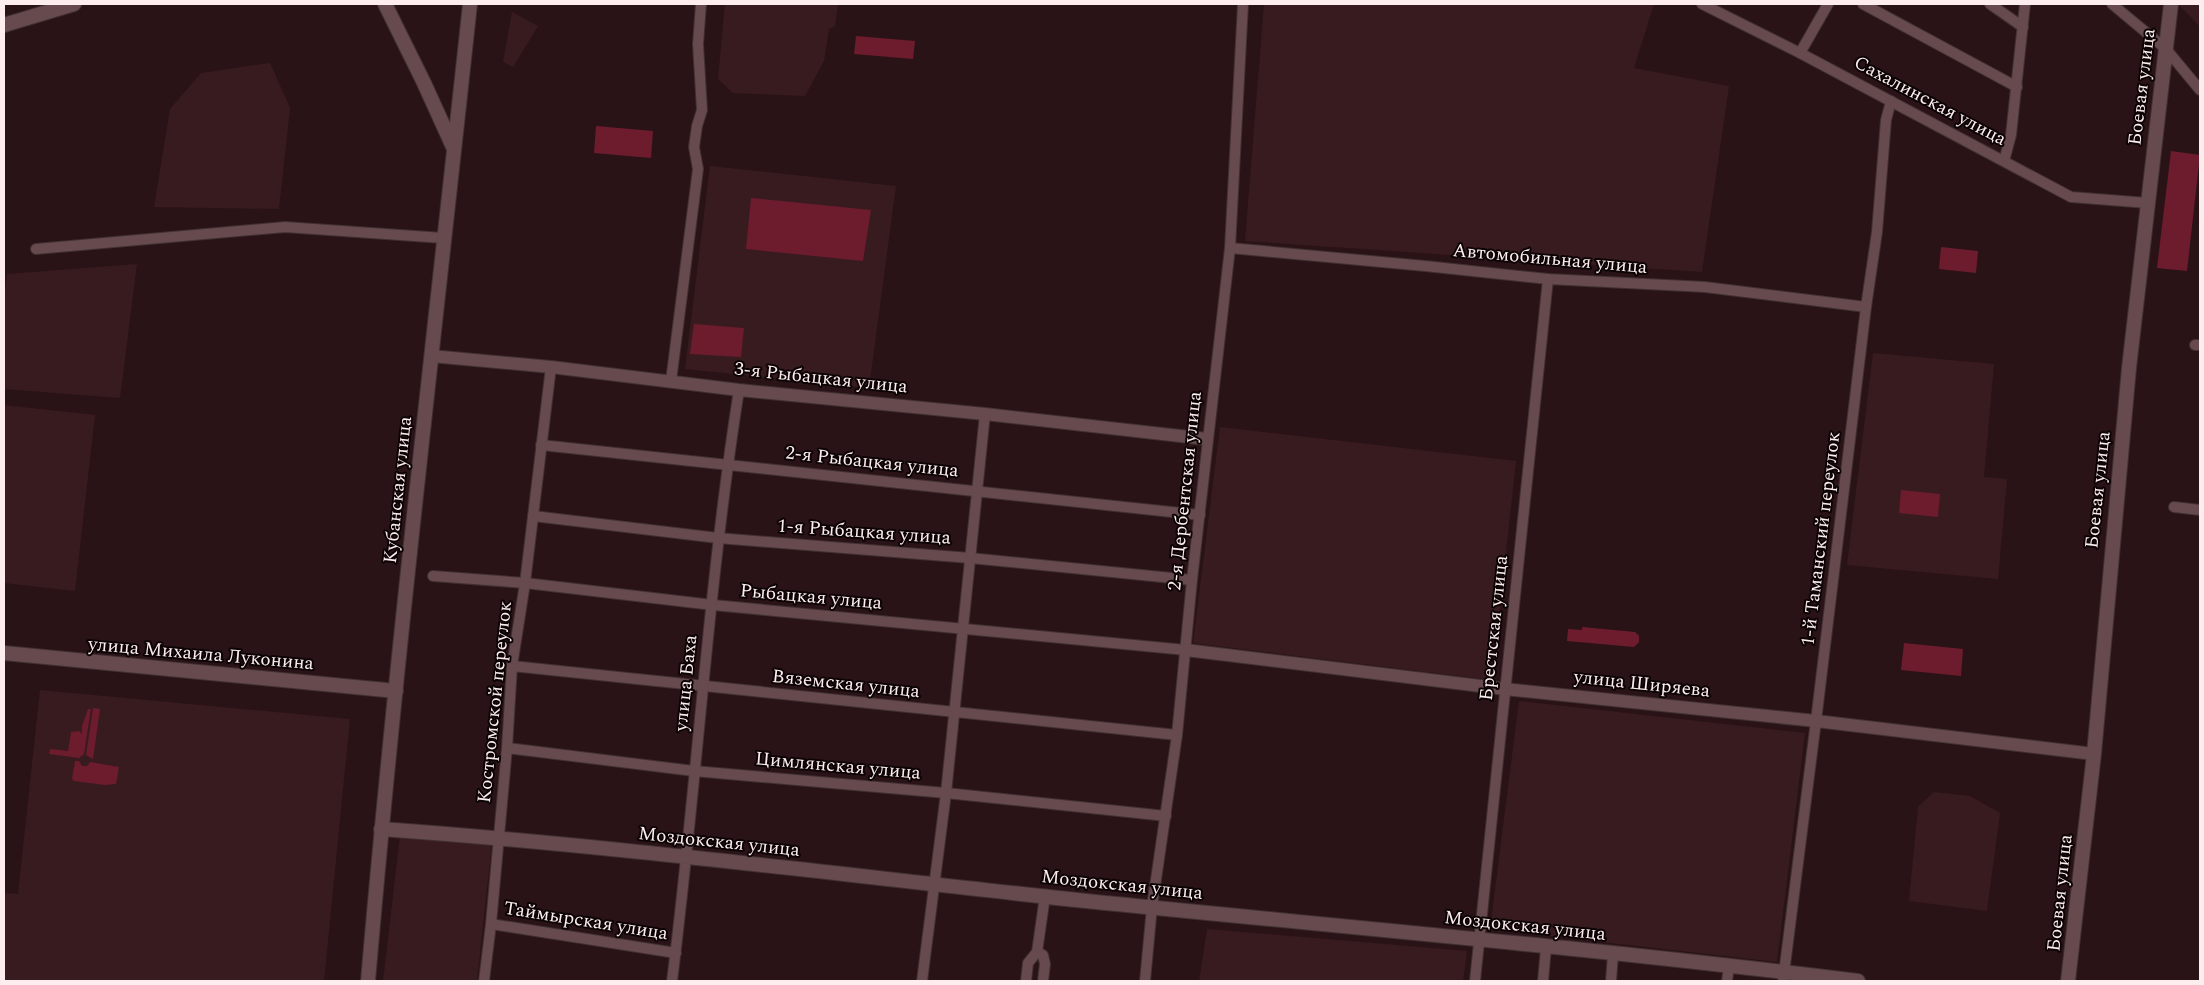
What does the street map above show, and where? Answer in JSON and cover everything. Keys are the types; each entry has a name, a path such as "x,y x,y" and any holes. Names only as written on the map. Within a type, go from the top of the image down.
{"main road":[{"path":"4,25 74,4"},
{"path":"385,4 424,82 454,150"},
{"name":"Кубанская улица","path":"368,981 381,828 470,4"},
{"name":"Боевая улица","path":"2068,981 2094,754 2127,387 2171,4"},
{"name":"улица Михаила Луконина","path":"4,653 396,691"},
{"name":"Моздокская улица","path":"381,828 498,837 1045,896 1729,966 1783,977 1858,981"}],"street":[{"path":"671,381 698,170 694,147 696,126 702,110 698,44 701,4"},
{"name":"2-я Дербентская улица","path":"1145,981 1152,907 1177,735 1207,439 1230,248 1243,4"},
{"name":"Сахалинская улица","path":"1702,4 1800,53 2071,197 2148,203"},
{"path":"1800,53 1828,4"},
{"path":"1863,4 2017,87"},
{"path":"1990,4 2023,27"},
{"path":"2004,160 2011,135 2025,4"},
{"path":"2112,4 2166,49 2200,90"},
{"name":"1-й Таманский переулок","path":"1783,977 1866,307 1877,232 1886,120 1891,102"},
{"path":"36,249 285,227 444,238"},
{"name":"Автомобильная улица","path":"1230,248 1548,279 1705,287 1866,307"},
{"name":"Брестская улица","path":"1475,981 1548,279"},
{"name":"3-я Рыбацкая улица","path":"431,356 551,367 739,390 985,414 1207,439"},
{"name":"Костромской переулок","path":"484,981 492,924 512,666 525,584 551,367"},
{"name":"улица Баха","path":"672,981 713,605 718,538 739,390"},
{"path":"922,981 946,793 985,414"},
{"name":"2-я Рыбацкая улица","path":"542,445 1200,515"},
{"path":"2174,507 2200,510"},
{"name":"1-я Рыбацкая улица","path":"533,516 718,538 970,558 1192,580"},
{"name":"Рыбацкая улица","path":"433,576 1186,650"},
{"name":"улица Ширяева","path":"1186,650 1505,689 1816,720 2094,754"},
{"name":"Вяземская улица","path":"512,666 1177,735"},
{"name":"Цимлянская улица","path":"507,748 694,771 946,793 1166,816"},
{"path":"1026,981 1028,963 1037,952 1045,896"},
{"name":"Таймырская улица","path":"492,924 676,952"},
{"path":"1543,981 1546,948"},
{"path":"1037,952 1043,955 1045,964 1043,981"},
{"path":"1611,981 1613,954"},
{"path":"1727,981 1729,966"}],"shaded area":[{"path":"725,4 838,4 835,26 829,29 824,61 805,96 733,93 718,79"},
{"path":"1264,4 1654,4 1634,68 1729,86 1702,272 1245,241"},
{"path":"2178,4 2200,4 2200,27 2190,16"},
{"path":"512,12 538,26 513,67 503,62"},
{"path":"856,36 915,41 913,59 854,54"},
{"path":"270,63 290,108 279,209 154,207 170,109 201,73"},
{"path":"596,126 653,131 651,158 594,153"},
{"path":"2171,151 2200,155 2187,271 2157,268"},
{"path":"710,166 896,186 869,388 685,369"},
{"path":"751,198 871,210 863,261 746,249"},
{"path":"1941,247 1978,251 1976,273 1939,269"},
{"path":"137,264 120,398 4,389 4,300 7,274"},
{"path":"694,324 744,328 741,357 690,354"},
{"path":"1873,353 1994,364 1984,477 2007,479 1998,579 1847,565"},
{"path":"4,405 95,415 75,591 4,583"},
{"path":"1220,427 1516,461 1492,680 1193,643"},
{"path":"1901,490 1940,494 1938,517 1899,513"},
{"path":"1582,627 1635,632 1639,636 1639,642 1634,647 1567,641 1568,629 1582,630"},
{"path":"1904,643 1963,649 1961,676 1901,670"},
{"path":"40,690 350,719 324,981 4,981 4,893 18,894"},
{"path":"1519,701 1805,733 1777,962 1490,929"},
{"path":"93,708 100,709 93,759 86,755"},
{"path":"88,709 91,709 84,754 79,758 49,754 50,749 68,751 71,732 79,731 82,734 82,726"},
{"path":"75,761 79,761 82,766 87,766 90,762 119,767 116,784 105,785 74,781 72,779"},
{"path":"1934,792 1970,796 2000,813 1987,911 1909,901 1918,807"},
{"path":"400,836 492,842 477,981 383,981"},
{"path":"1207,929 1467,951 1463,981 1199,981"}]}
